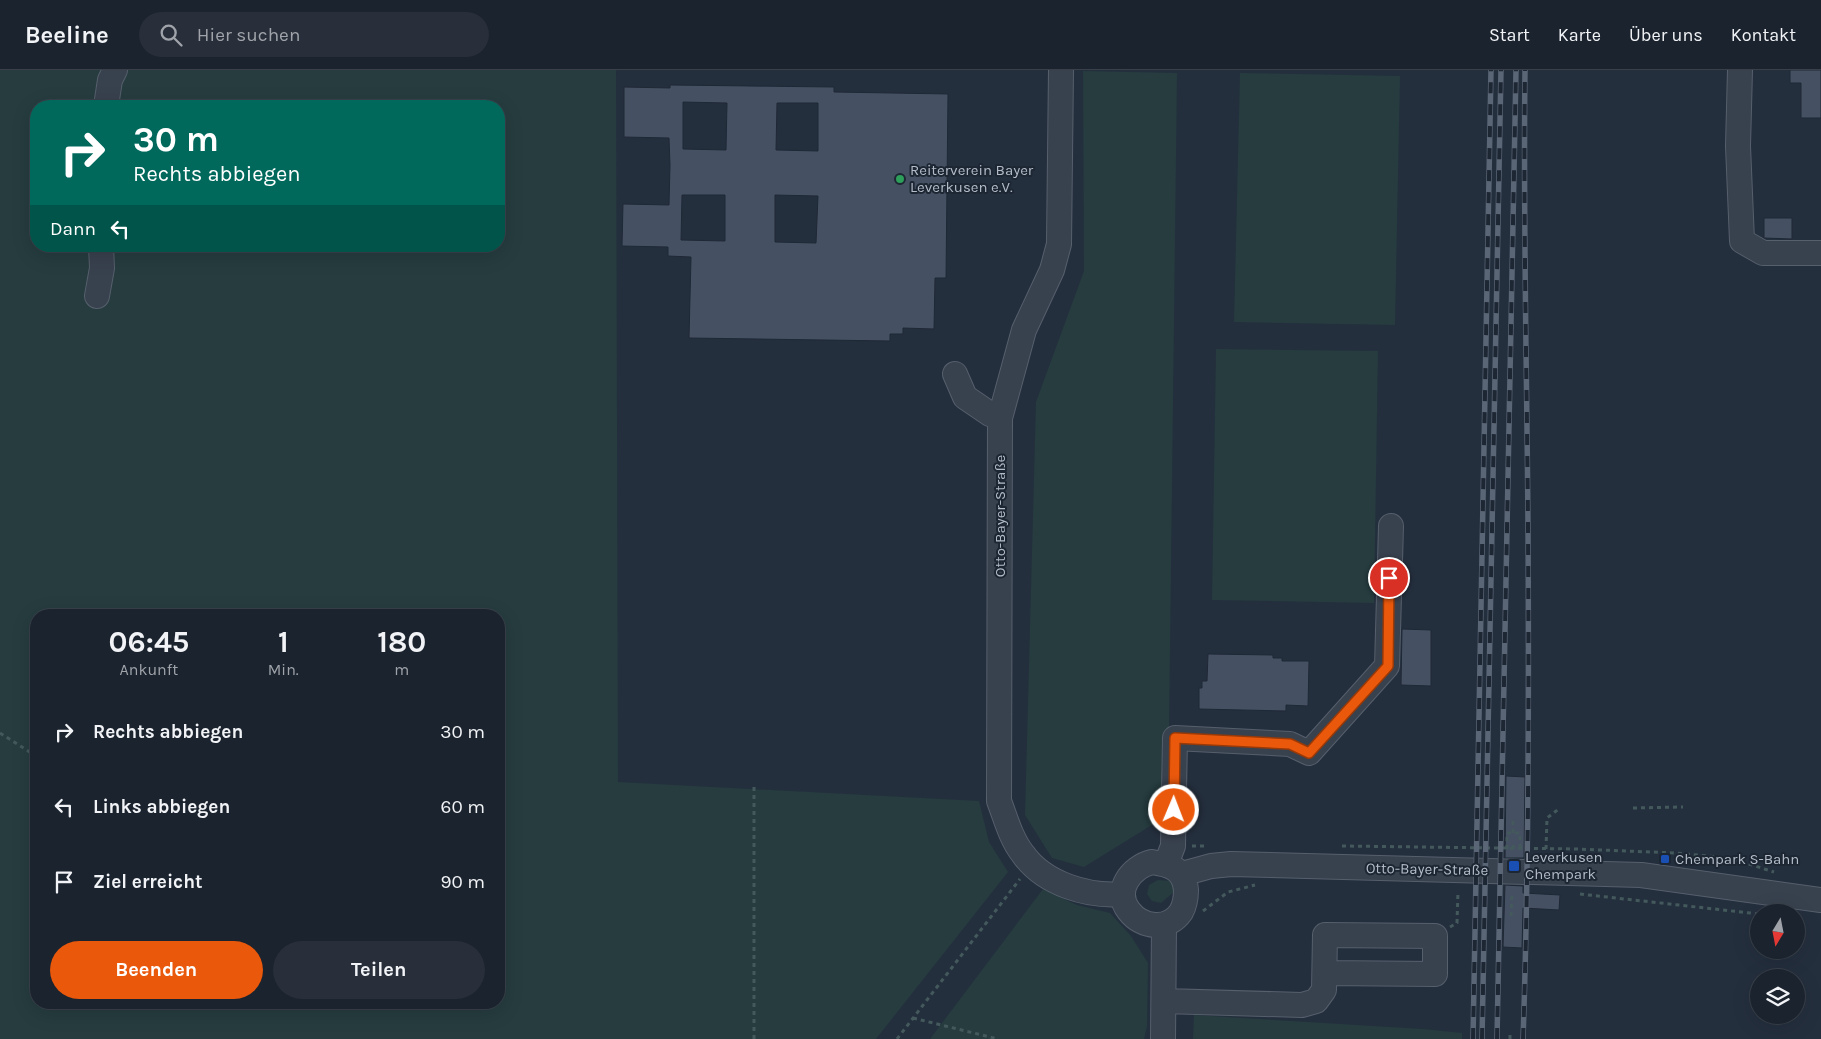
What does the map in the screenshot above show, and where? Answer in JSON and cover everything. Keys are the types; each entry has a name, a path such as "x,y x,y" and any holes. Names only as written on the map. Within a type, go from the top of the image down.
{"street":[{"path":"107,100 110,80 115,70"},
{"name":"Otto-Bayer-Straße","path":"1061,70 1058,244 1052,270 1024,330 1000,418 999,801 1011,834 1022,854 1032,865 1060,883 1096,893 1123,894"},
{"path":"1740,70 1738,146 1742,241 1763,253 1821,253"},
{"path":"97,296 102,268 101,252"},
{"path":"955,374 965,397 990,414 1000,418"},
{"path":"1174,869 1152,862 1134,870 1125,884 1123,894 1128,910 1139,921 1164,926 1174,920 1181,912 1186,898 1185,885 1174,869 1175,738 1290,744 1309,753 1388,666 1390,526"},
{"name":"Otto-Bayer-Straße","path":"1174,869 1230,864 1641,875 1821,900"},
{"path":"1164,926 1164,1039"},
{"path":"1164,1000 1302,1005 1316,1001 1324,990 1324,973"}],"path":[{"path":"0,733 30,752"},
{"path":"754,786 754,1039"},
{"path":"1546,849 1547,818 1560,808"},
{"path":"1633,808 1683,808"},
{"path":"1513,817 1513,833"},
{"path":"1507,849 1507,833 1520,833 1520,849"},
{"path":"1467,848 1649,852 1730,858 1782,874"},
{"path":"1649,852 1649,857"},
{"path":"1730,858 1731,866"},
{"path":"897,1039 1021,878"},
{"path":"1196,917 1228,892 1259,884"},
{"path":"1452,891 1466,891"},
{"path":"1457,916 1458,891"},
{"path":"1512,892 1512,916"},
{"path":"1576,894 1750,913"},
{"path":"1674,905 1675,898"},
{"path":"913,1018 998,1039"},
{"path":"1510,1034 1510,1039"}],"green space":[{"path":"0,70 616,70 618,782 979,801 989,842 1008,872 876,1039 0,1039"},
{"path":"1083,71 1177,73 1168,815 1084,867 1052,858 1025,815 1036,402 1084,271"},
{"path":"1240,73 1400,76 1395,325 1234,322"},
{"path":"1216,349 1378,351 1374,603 1212,600"},
{"path":"1158,880 1172,881 1175,891 1161,903 1152,901 1147,894 1149,885"},
{"path":"1043,889 1077,905 1110,913 1131,936 1148,963 1147,1026 1144,1039 930,1039"},
{"path":"1194,1015 1423,1029 1462,1033 1462,1039 1193,1039"}],"building":[{"path":"1790,70 1821,70 1821,118 1801,118 1801,83 1790,83"},
{"path":"670,85 834,87 834,92 948,94 946,278 935,278 934,329 903,328 903,334 890,334 890,341 689,338 691,257 668,256 668,247 622,246 623,204 669,205 670,165 669,138 624,137 624,87 670,88","holes":["683,102 727,103 726,150 683,149","777,103 818,103 818,151 776,150","682,195 725,195 725,241 681,240","775,195 818,196 816,243 775,242"]},
{"path":"1764,218 1792,218 1792,239 1764,238"},
{"path":"1402,629 1431,630 1431,686 1401,685"},
{"path":"1208,654 1273,655 1273,658 1282,658 1282,661 1309,661 1308,706 1286,705 1286,711 1199,709 1199,688 1202,688 1202,681 1207,681"},
{"path":"1506,776 1525,777 1524,858 1505,858"},
{"path":"1505,885 1523,886 1523,893 1560,895 1559,910 1523,908 1522,948 1503,947"}],"railway":[{"path":"1473,1039 1491,70"},
{"path":"1482,1039 1501,70"},
{"path":"1497,1039 1516,70"},
{"path":"1523,1039 1528,720 1524,185 1525,70"}],"place":[{"name":"Reiterverein Bayer Leverkusen e.V.","path":"900,179"},
{"name":"Chempark S-Bahn","path":"1665,859"},
{"name":"Leverkusen Chempark","path":"1514,866"}],"route":[{"path":"1174,810 1175,738 1290,744 1309,753 1388,666 1389,578"}]}
